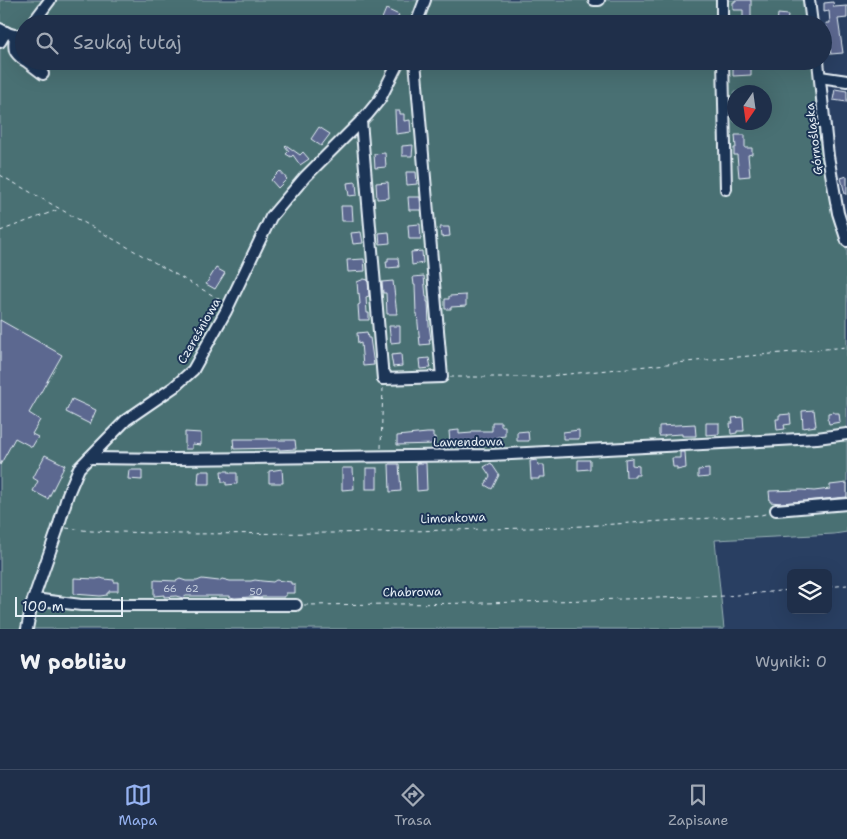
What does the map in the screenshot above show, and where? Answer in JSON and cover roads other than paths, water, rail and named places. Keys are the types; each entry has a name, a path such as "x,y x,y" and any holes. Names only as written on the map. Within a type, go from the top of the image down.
{"street":[{"path":"39,15 50,0"},
{"path":"419,15 425,0"},
{"path":"722,0 722,15"},
{"path":"809,0 811,15"},
{"path":"0,42 11,32"},
{"path":"11,32 15,52"},
{"path":"38,70 43,74"},
{"name":"Czereśniowa","path":"27,629 34,599 59,527 68,494 79,468 126,420 174,387 193,370 229,304 271,217 305,177 361,121 380,98 394,70"},
{"path":"361,121 384,376 442,376 416,70"},
{"path":"722,70 726,189"},
{"name":"Górnośląska","path":"819,70 828,156 838,213 847,241"},
{"path":"820,77 847,81"},
{"name":"Lawendowa","path":"89,458 174,459 490,455 817,438 847,434"},
{"path":"776,510 847,504"},
{"path":"34,599 81,605 296,606"}]}
